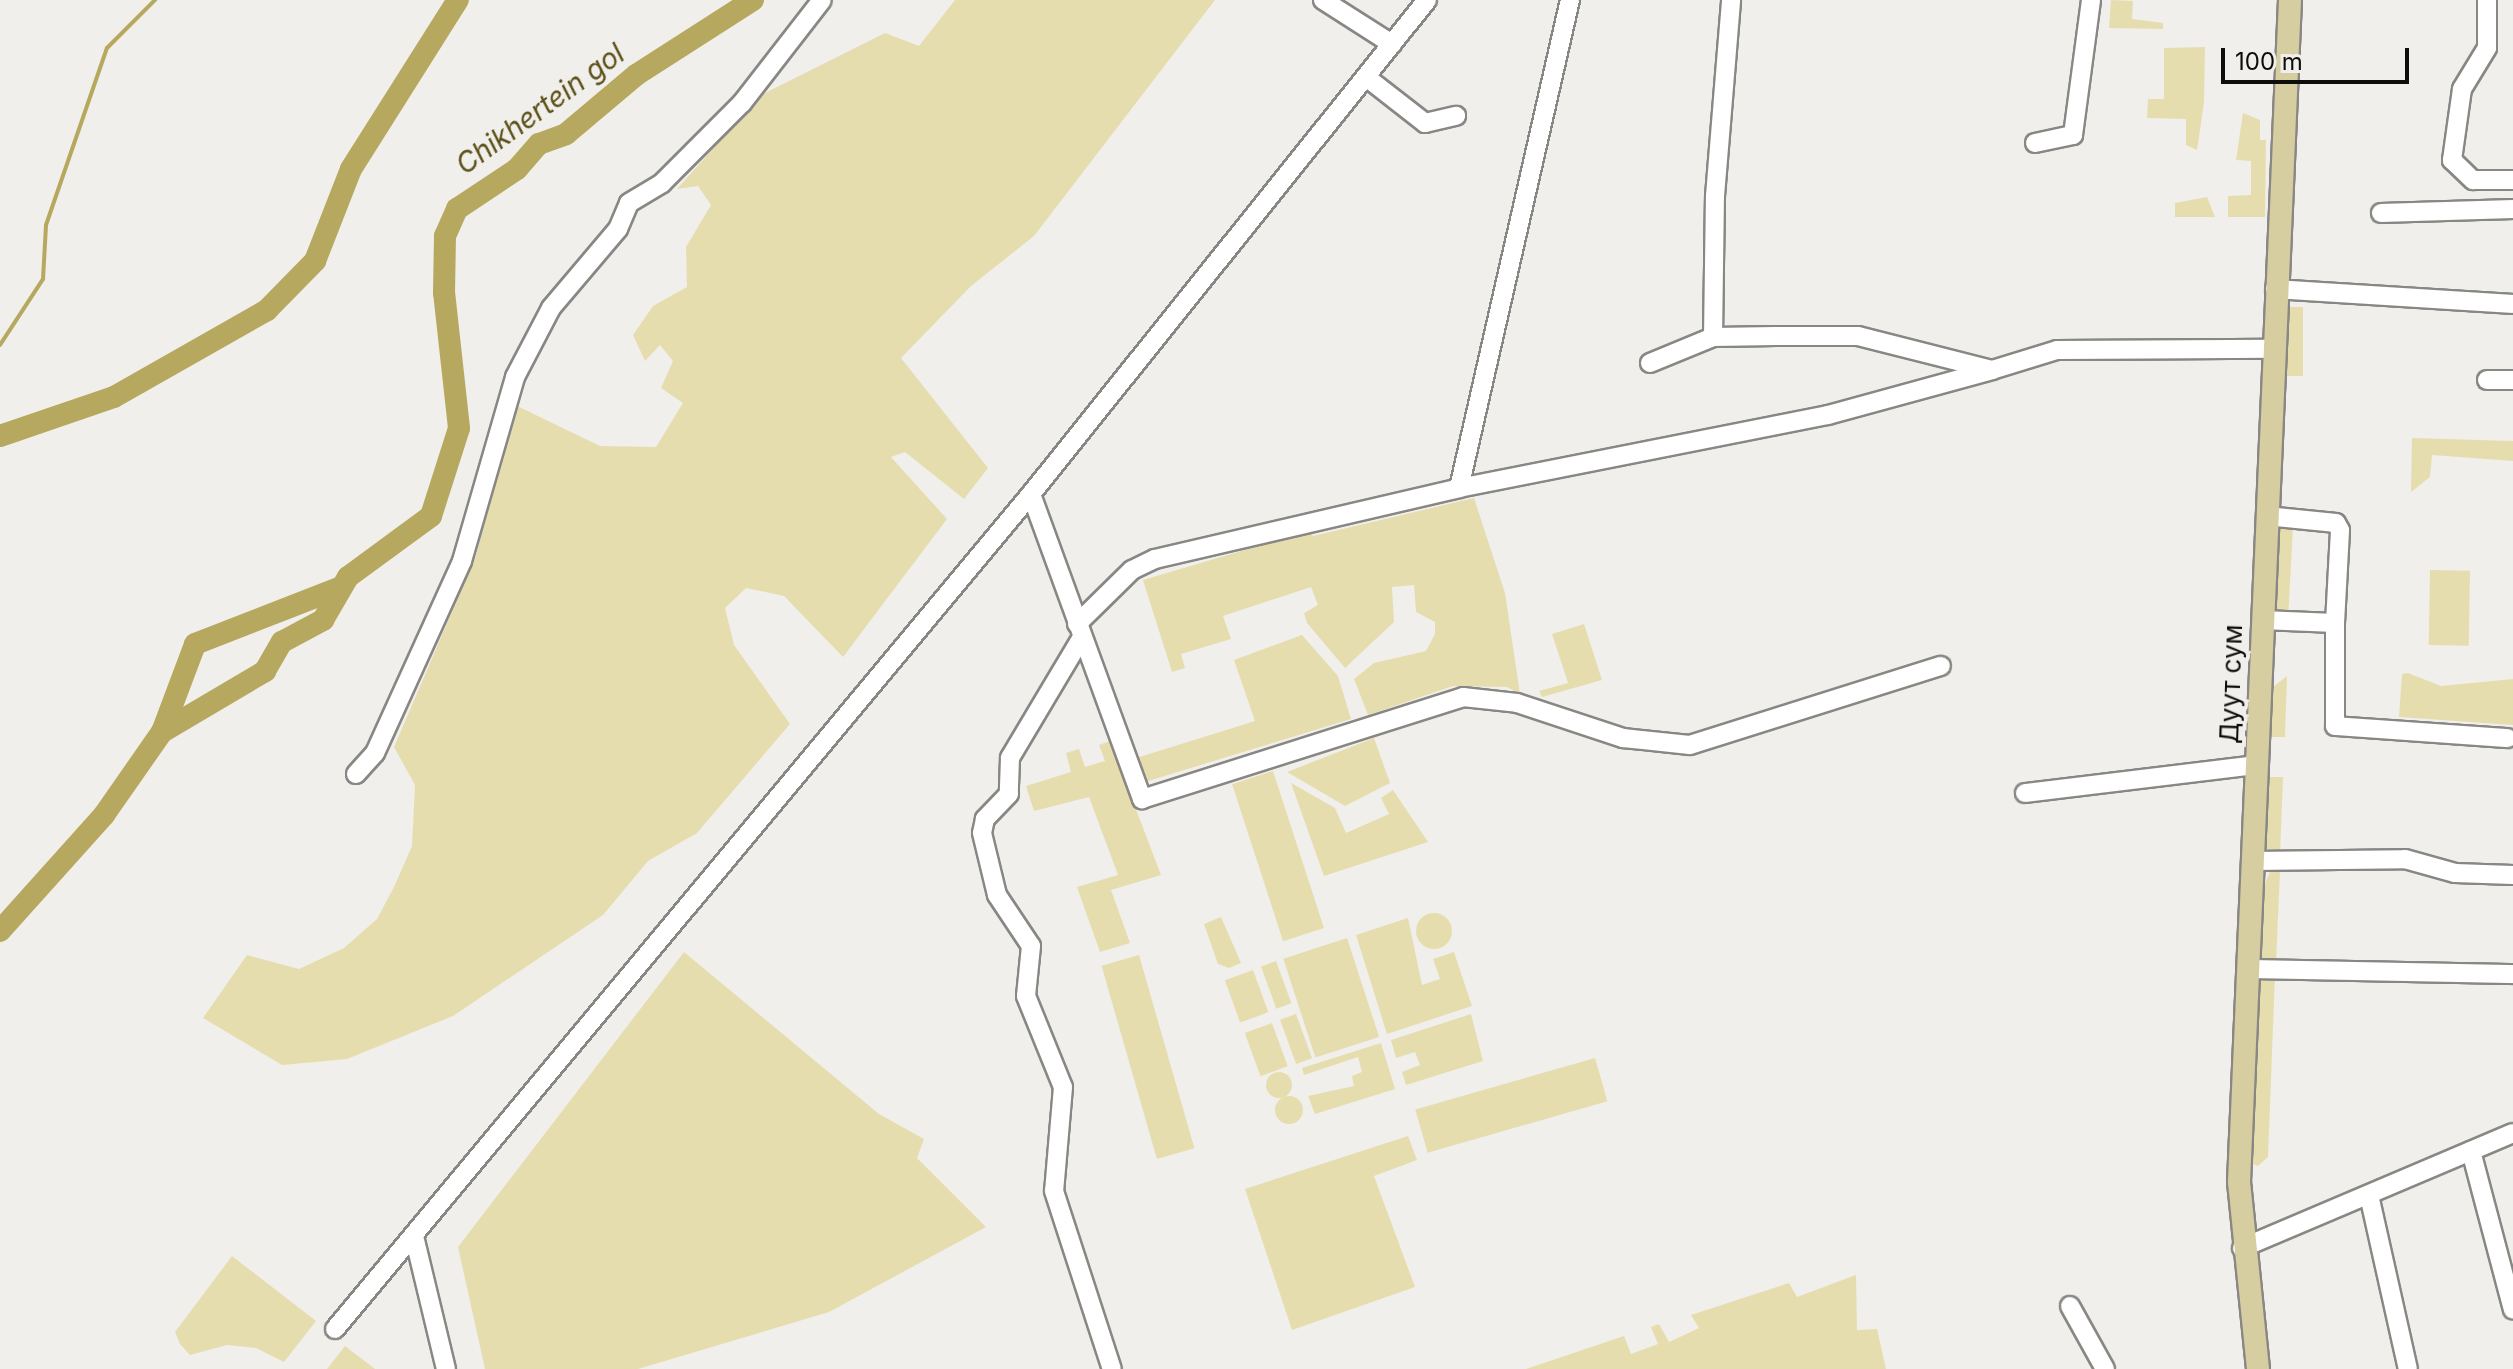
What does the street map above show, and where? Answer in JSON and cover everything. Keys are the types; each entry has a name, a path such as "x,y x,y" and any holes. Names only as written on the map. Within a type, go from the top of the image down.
{"main road":[{"name":"Дуут сум","path":"2258,1369 2242,1248 2247,969 2272,349 2290,0"}],"street":[{"path":"356,774 375,753 462,561 515,377 551,308 618,229 629,203 662,183 742,103 822,0"},
{"path":"1323,0 1392,44"},
{"path":"335,1329 1031,494 1427,0"},
{"path":"1459,488 1570,0"},
{"path":"1713,337 1715,196 1731,0"},
{"path":"2035,143 2073,135 2091,0"},
{"path":"2487,0 2487,48 2462,89 2452,160 2473,180 2513,180"},
{"path":"1366,77 1425,123 1456,116"},
{"path":"2381,213 2513,209"},
{"path":"2275,289 2513,304"},
{"path":"1650,363 1713,337 1858,336 1992,370"},
{"path":"1112,1369 1054,1191 1052,1150 1063,1087 1026,996 1031,946 997,895 982,833 985,819 1009,794 1010,758 1080,630 1132,570 1155,559 1459,488 1828,415 2057,350 2272,349"},
{"path":"2487,380 2513,380"},
{"path":"1031,494 1142,799 1463,697 1517,703 1623,738 1690,745 1941,666"},
{"path":"2266,516 2339,525 2335,726 2508,738"},
{"path":"2262,620 2335,623"},
{"path":"2025,793 2256,765"},
{"path":"2252,861 2405,859 2455,873 2513,875"},
{"path":"2247,969 2513,974"},
{"path":"2242,1248 2513,1133"},
{"path":"2471,1151 2513,1310"},
{"path":"2369,1195 2408,1369"},
{"path":"414,1236 446,1369"},
{"path":"2070,1306 2105,1369"}],"shaded area":[{"path":"955,0 1215,0 1034,236 971,286 901,358 988,468 964,499 905,452 891,457 947,519 843,657 784,596 746,588 725,608 734,645 790,724 697,833 648,861 603,915 453,1016 347,1059 282,1065 203,1018 247,955 299,969 344,948 377,919 394,887 412,846 415,785 394,747 476,556 513,404 600,446 656,447 683,403 661,388 673,361 660,345 645,361 633,335 653,306 687,287 686,247 711,205 698,186 677,189 761,95 885,33 919,46"},
{"path":"2111,0 2133,1 2132,19 2163,23 2163,29 2109,28"},
{"path":"2205,47 2204,102 2197,150 2186,145 2186,119 2147,118 2148,99 2164,99 2164,48"},
{"path":"2243,113 2260,120 2260,140 2266,140 2265,217 2228,217 2228,196 2251,195 2251,161 2236,160"},
{"path":"2207,197 2215,217 2175,217 2175,203"},
{"path":"2283,307 2303,307 2303,376 2283,376"},
{"path":"2412,438 2513,441 2513,461 2432,455 2430,477 2411,492"},
{"path":"1474,498 1505,593 1520,694 1507,687 1453,686 1368,715 1354,679 1374,663 1426,651 1435,634 1435,622 1416,612 1414,585 1392,587 1394,622 1345,668 1307,623 1304,613 1318,605 1311,587 1223,616 1231,639 1181,654 1185,668 1172,672 1143,580 1309,531 1313,536"},
{"path":"2274,525 2293,526 2288,613 2269,612"},
{"path":"2430,570 2470,571 2469,646 2429,645"},
{"path":"1584,624 1602,680 1542,697 1539,691 1568,683 1552,634"},
{"path":"1302,635 1338,676 1351,719 1145,782 1133,759 1255,721 1234,660"},
{"path":"2408,673 2441,686 2513,679 2513,725 2399,717 2402,674"},
{"path":"2287,676 2285,737 2267,737 2268,691"},
{"path":"1374,738 1390,783 1345,806 1287,772"},
{"path":"1110,741 1161,875 1111,890 1130,943 1100,952 1077,887 1118,875 1089,797 1034,811 1026,786 1071,772 1066,753 1079,749 1085,767 1105,761 1099,745"},
{"path":"1273,771 1324,928 1283,941 1232,784"},
{"path":"2264,777 2283,777 2280,855 2270,855 2262,837"},
{"path":"1291,783 1335,808 1346,833 1389,814 1381,798 1393,790 1428,842 1324,876"},
{"path":"2270,872 2280,872 2276,963 2256,962 2258,900"},
{"path":"1434,913 1447,918 1452,931 1447,944 1434,949 1421,944 1416,931 1421,918"},
{"path":"1221,917 1241,963 1229,968 1218,964 1204,924"},
{"path":"1408,918 1422,985 1440,979 1433,959 1454,952 1472,1006 1387,1034 1356,935"},
{"path":"1347,938 1379,1037 1315,1058 1283,959"},
{"path":"684,952 879,1114 924,1139 917,1158 986,1227 829,1312 638,1369 485,1369 458,1247"},
{"path":"1139,955 1194,1148 1157,1159 1102,966"},
{"path":"1276,961 1291,1003 1276,1009 1261,966"},
{"path":"1253,970 1268,1012 1240,1023 1225,980"},
{"path":"2275,975 2268,1157 2258,1166 2251,1163 2255,976"},
{"path":"1296,1014 1312,1058 1296,1064 1280,1020"},
{"path":"1471,1014 1483,1061 1406,1085 1402,1072 1420,1065 1415,1052 1396,1058 1391,1040"},
{"path":"1272,1023 1288,1066 1260,1076 1245,1033"},
{"path":"1381,1043 1395,1089 1315,1114 1308,1096 1354,1086 1352,1076 1362,1072 1358,1057 1304,1075 1302,1068"},
{"path":"1595,1058 1607,1101 1428,1153 1415,1110"},
{"path":"1279,1072 1288,1076 1292,1085 1288,1094 1279,1098 1270,1094 1266,1085 1270,1076"},
{"path":"1289,1096 1299,1100 1303,1110 1299,1120 1289,1124 1279,1120 1275,1110 1279,1100"},
{"path":"1408,1136 1417,1160 1374,1176 1415,1287 1292,1330 1245,1189"},
{"path":"232,1256 316,1321 284,1362 256,1348 227,1345 190,1355 180,1344 175,1332"},
{"path":"1856,1275 1857,1330 1877,1329 1886,1369 1526,1369 1624,1336 1631,1354 1658,1344 1651,1327 1659,1324 1669,1342 1699,1328 1691,1315 1789,1283 1797,1297"},
{"path":"345,1346 375,1369 327,1369"}],"waterway":[{"path":"0,345 43,279 46,225 107,48 155,0"},
{"path":"0,436 114,397 267,310 315,261 351,169 458,0"},
{"name":"Chikhertein gol","path":"0,931 104,815 162,732 265,671 282,642 323,620 348,577 431,516 459,428 444,293 445,236 457,209 517,169 539,144 566,134 636,75 753,0"},
{"path":"162,732 195,644 339,588"}]}
